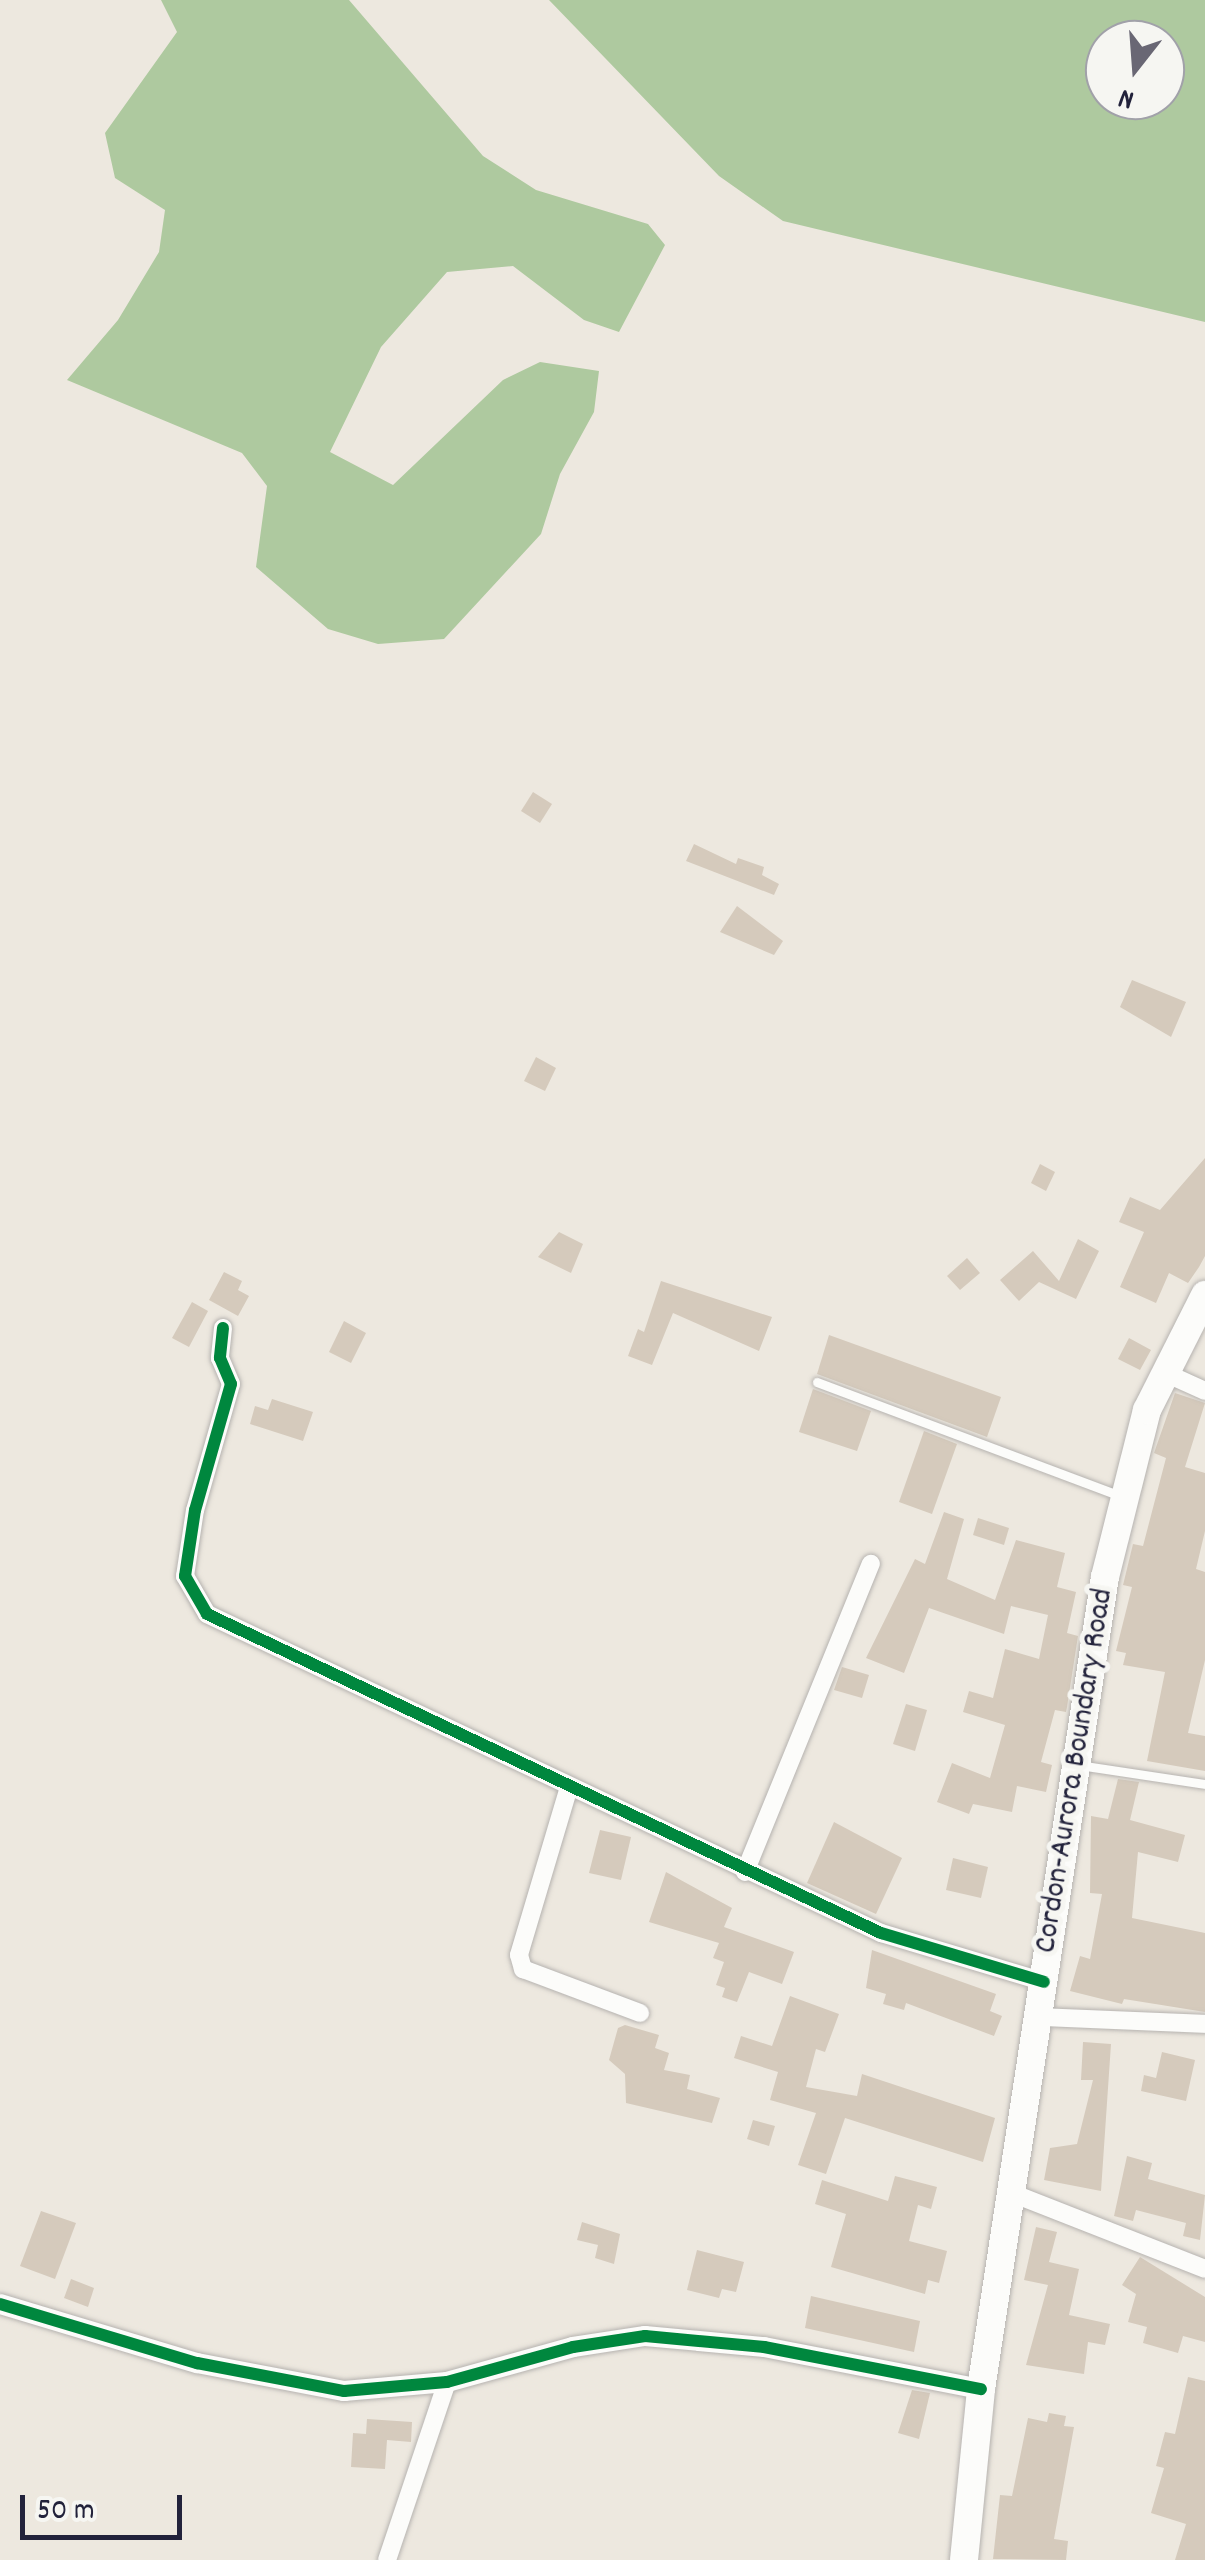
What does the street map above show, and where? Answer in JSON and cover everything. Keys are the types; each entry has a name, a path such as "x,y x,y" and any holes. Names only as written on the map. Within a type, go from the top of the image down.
{"main road":[{"name":"Cordon-Aurora Boundary Road","path":"964,2560 981,2389 1077,1765 1123,1497 1163,1372 1205,1295"}],"street":[{"path":"222,1328 220,1358 231,1384 187,1546 185,1576 193,1597 225,1625 880,1933 1044,1982"},
{"path":"1163,1372 1205,1391"},
{"path":"745,1872 872,1564"},
{"path":"569,1787 519,1955 523,1969 640,2013"},
{"path":"1041,2017 1205,2024"},
{"path":"1014,2194 1205,2269"},
{"path":"0,2304 294,2386 382,2391 447,2382 573,2347 645,2336 764,2347 981,2389"},
{"path":"387,2560 447,2382"}],"lane":[{"path":"817,1382 1123,1497"},
{"path":"1077,1765 1205,1784"}],"green space":[{"path":"161,0 349,0 483,156 536,190 648,224 665,245 619,332 584,320 513,266 447,272 381,347 330,452 393,485 503,380 540,362 599,371 594,412 560,474 541,534 444,639 378,644 328,629 256,567 267,486 242,453 67,380 118,320 159,252 165,210 115,178 105,133 177,32"},
{"path":"549,0 1205,0 1205,322 783,221 719,176"}],"building":[{"path":"533,792 552,804 540,823 521,811"},
{"path":"694,844 736,864 738,858 764,867 762,875 779,884 774,895 686,861"},
{"path":"737,906 783,941 774,955 720,932"},
{"path":"1132,980 1186,1002 1171,1037 1120,1007"},
{"path":"536,1057 556,1068 545,1091 524,1081"},
{"path":"1205,1158 1205,1256 1199,1267 1188,1283 1169,1273 1156,1303 1120,1287 1144,1232 1119,1222 1130,1197 1160,1210"},
{"path":"1040,1164 1055,1172 1046,1191 1031,1183"},
{"path":"559,1232 583,1244 571,1273 538,1257"},
{"path":"1078,1239 1099,1251 1076,1299 1039,1282 1019,1301 1000,1280 1033,1251 1059,1281"},
{"path":"967,1258 980,1273 960,1290 947,1276"},
{"path":"224,1272 242,1281 238,1290 249,1296 238,1316 209,1300"},
{"path":"661,1281 772,1317 759,1351 673,1313 652,1365 628,1356 638,1329 644,1332"},
{"path":"192,1302 208,1311 189,1347 172,1338"},
{"path":"344,1321 366,1333 351,1363 329,1352"},
{"path":"829,1335 1001,1397 987,1437 817,1374"},
{"path":"1129,1338 1151,1350 1140,1370 1118,1359"},
{"path":"813,1389 871,1411 857,1451 799,1432"},
{"path":"1175,1393 1205,1403 1185,1467 1205,1473 1205,1531 1196,1569 1205,1572 1205,1660 1188,1733 1205,1736 1205,1771 1147,1761 1165,1672 1123,1665 1126,1653 1116,1651 1132,1587 1123,1585 1133,1544 1143,1546 1166,1458 1154,1453"},
{"path":"272,1399 313,1412 303,1441 250,1424 255,1406 268,1410"},
{"path":"924,1431 957,1444 932,1514 899,1502"},
{"path":"944,1512 964,1519 947,1579 995,1600 1016,1540 1065,1553 1057,1587 1076,1592 1067,1633 1078,1636 1066,1712 1055,1710 1041,1762 1052,1765 1046,1792 1017,1786 1012,1812 973,1804 969,1814 937,1802 952,1763 990,1778 1005,1725 963,1712 969,1691 993,1698 1005,1649 1039,1659 1048,1615 1011,1606 1004,1634 929,1608 904,1673 866,1658 915,1559 925,1564"},
{"path":"978,1518 1009,1528 1004,1545 973,1535"},
{"path":"842,1667 869,1675 862,1698 834,1690"},
{"path":"906,1704 927,1710 915,1751 893,1744"},
{"path":"1118,1779 1139,1782 1130,1820 1185,1835 1178,1862 1138,1852 1132,1918 1205,1933 1205,2012 1124,1999 1122,2004 1070,1991 1080,1956 1090,1959 1102,1894 1090,1893 1091,1816 1108,1819"},
{"path":"834,1822 902,1858 876,1914 807,1883"},
{"path":"600,1830 631,1837 621,1880 589,1873"},
{"path":"953,1858 988,1867 981,1898 946,1890"},
{"path":"666,1872 732,1908 724,1927 794,1952 782,1984 749,1972 737,2002 722,1997 725,1988 716,1985 724,1962 713,1958 719,1943 649,1922"},
{"path":"872,1950 996,1994 990,2011 1002,2016 994,2036 906,2003 904,2010 883,2004 886,1994 866,1988"},
{"path":"790,1996 839,2014 825,2052 816,2049 806,2087 857,2096 862,2074 995,2118 983,2162 845,2118 826,2174 798,2165 816,2113 770,2100 778,2072 734,2058 741,2036 772,2046"},
{"path":"625,2025 659,2035 655,2048 669,2053 664,2070 690,2075 687,2089 720,2098 712,2123 626,2103 625,2074 609,2060 618,2028"},
{"path":"1083,2042 1111,2044 1101,2191 1044,2180 1050,2148 1077,2144 1093,2080 1081,2080"},
{"path":"1162,2052 1195,2060 1186,2101 1141,2091 1144,2075 1156,2078"},
{"path":"753,2120 775,2126 769,2146 747,2139"},
{"path":"1127,2156 1152,2163 1148,2179 1205,2195 1200,2240 1183,2236 1186,2223 1136,2210 1133,2221 1114,2216"},
{"path":"895,2176 937,2187 931,2209 918,2205 909,2241 947,2251 939,2283 928,2280 925,2294 831,2267 846,2214 815,2204 822,2180 888,2201"},
{"path":"41,2211 76,2223 55,2279 20,2266"},
{"path":"582,2222 620,2234 614,2264 595,2258 598,2245 577,2240"},
{"path":"1036,2227 1057,2232 1049,2262 1079,2269 1069,2315 1110,2324 1105,2345 1088,2342 1084,2374 1026,2365 1048,2285 1024,2280"},
{"path":"697,2250 744,2262 736,2292 722,2289 719,2298 687,2290"},
{"path":"1140,2257 1205,2297 1205,2342 1183,2336 1178,2353 1143,2343 1147,2327 1128,2322 1136,2294 1122,2285"},
{"path":"71,2279 94,2288 88,2307 64,2298"},
{"path":"811,2296 920,2321 914,2352 805,2328"},
{"path":"1188,2377 1205,2381 1205,2560 1175,2560 1186,2524 1151,2513 1164,2468 1156,2466 1165,2432 1175,2434"},
{"path":"912,2390 930,2393 919,2439 898,2433"},
{"path":"1049,2413 1066,2416 1064,2426 1074,2427 1054,2539 1068,2541 1066,2560 993,2559 1000,2495 1012,2496 1028,2418 1047,2422"},
{"path":"367,2419 412,2422 411,2442 387,2440 385,2469 351,2467 353,2433 366,2434"}],"cycle path":[{"path":"223,1328 220,1358 231,1384 195,1510 185,1576 207,1614 881,1933 1044,1982"},
{"path":"0,2304 197,2363 344,2391 447,2382 573,2347 645,2336 764,2347 981,2389"}]}
